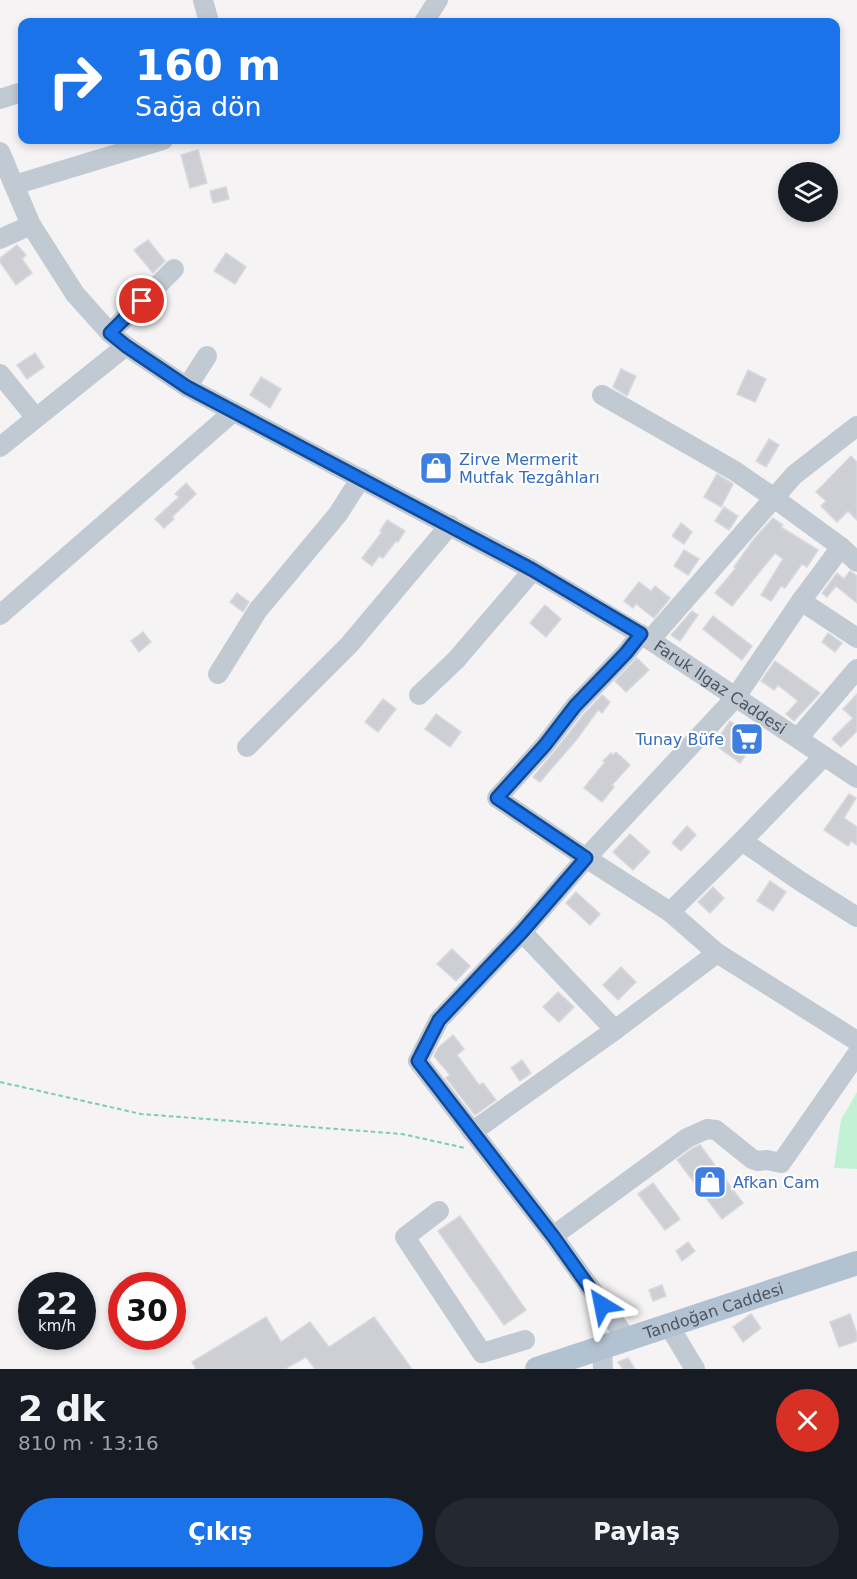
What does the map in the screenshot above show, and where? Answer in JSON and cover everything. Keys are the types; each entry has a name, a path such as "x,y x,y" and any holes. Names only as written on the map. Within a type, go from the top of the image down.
{"main road":[{"name":"Tandoğan Caddesi","path":"537,1369 602,1358 627,1339 857,1263"}],"street":[{"path":"203,0 208,18"},
{"path":"427,18 438,0"},
{"path":"0,99 18,93"},
{"path":"14,185 150,144"},
{"name":"Faruk Ilgaz Caddesi","path":"0,154 31,225 75,294 110,333 126,346 187,387 531,569 646,637 857,778"},
{"path":"0,239 31,225"},
{"path":"110,333 174,269"},
{"path":"0,447 126,346"},
{"path":"187,387 207,357"},
{"path":"0,374 36,418"},
{"path":"602,395 735,471 841,547 857,562"},
{"path":"0,615 233,411"},
{"path":"857,426 794,475 646,637 626,653 575,706 545,745 497,798 670,912 717,952 857,1041"},
{"path":"218,674 258,610 338,514 361,478"},
{"path":"247,747 349,645 450,525"},
{"path":"627,1339 553,1236 418,1061 439,1020 735,698 841,547"},
{"path":"419,695 456,660 528,576 531,569"},
{"path":"801,601 857,638"},
{"path":"798,738 857,669"},
{"path":"670,912 824,756"},
{"path":"742,841 857,917"},
{"path":"522,932 615,1030"},
{"path":"472,1132 615,1030 717,952"},
{"path":"553,1236 687,1138 707,1129 716,1130 752,1159 781,1163 857,1054"},
{"path":"439,1211 405,1237 485,1361 525,1340"},
{"path":"669,1326 695,1369"}],"path":[{"path":"0,1082 141,1114 402,1134 488,1153"}],"green space":[{"path":"857,1092 857,1169 834,1168 841,1120"}],"building":[{"path":"198,150 207,183 190,188 181,155"},
{"path":"226,187 229,199 213,203 210,191"},
{"path":"148,240 165,261 153,273 134,250"},
{"path":"17,245 26,255 22,259 32,273 16,285 0,262 0,258"},
{"path":"226,253 246,267 235,284 214,271"},
{"path":"35,353 44,367 27,379 17,365"},
{"path":"621,369 636,376 627,396 613,387"},
{"path":"748,370 766,379 755,402 737,394"},
{"path":"261,377 281,389 270,408 250,395"},
{"path":"769,439 779,445 766,467 756,461"},
{"path":"851,456 857,462 857,520 848,511 837,522 821,506 826,501 816,492"},
{"path":"717,474 733,484 721,507 704,497"},
{"path":"186,483 196,494 164,528 155,519 179,497 175,494"},
{"path":"724,507 738,516 729,530 715,521"},
{"path":"773,518 783,525 781,527 818,550 807,567 802,564 785,588 781,586 771,601 761,595 783,559 775,553 732,606 715,593 736,568 734,567 754,539"},
{"path":"387,520 405,531 383,558 379,556 372,566 362,558 382,532 380,531"},
{"path":"681,523 692,532 684,544 672,536"},
{"path":"684,550 699,559 688,575 674,566"},
{"path":"850,571 857,576 857,603 836,586 827,597 822,593 837,573 844,579"},
{"path":"639,582 651,591 655,586 670,598 654,618 636,604 633,608 624,601"},
{"path":"237,593 249,602 243,612 230,602"},
{"path":"545,605 561,619 546,637 530,623"},
{"path":"692,611 698,615 680,641 671,635"},
{"path":"713,616 752,646 742,660 703,629"},
{"path":"143,632 151,642 139,652 131,641"},
{"path":"828,633 842,643 835,652 822,642"},
{"path":"637,658 649,670 626,692 615,681"},
{"path":"775,661 820,693 794,721 786,714 798,701 778,685 774,690 761,681"},
{"path":"857,694 857,731 841,747 832,739 853,718 843,709"},
{"path":"602,695 610,702 602,713 598,710 577,739 540,782 533,777 584,714"},
{"path":"383,699 396,709 378,732 365,722"},
{"path":"436,714 461,732 450,747 425,729"},
{"path":"730,721 756,740 740,763 714,744"},
{"path":"616,752 630,765 612,785 614,787 602,802 584,788 605,762 603,761 611,753 613,755"},
{"path":"849,794 856,798 844,818 857,827 857,845 851,841 848,846 824,830"},
{"path":"687,826 696,835 681,851 672,843"},
{"path":"630,834 650,852 633,870 613,852"},
{"path":"770,881 786,892 773,911 757,901"},
{"path":"713,887 724,898 710,913 698,902"},
{"path":"576,892 600,914 590,925 566,903"},
{"path":"452,949 470,966 456,981 437,964"},
{"path":"621,967 636,982 618,1000 603,985"},
{"path":"558,992 574,1007 559,1022 543,1007"},
{"path":"453,1035 464,1049 457,1055 479,1085 483,1083 496,1100 475,1115 446,1078 450,1075 434,1056 438,1048"},
{"path":"522,1060 531,1073 520,1081 511,1068"},
{"name":"Afkan Cam","path":"700,1145 743,1203 722,1219 677,1160"},
{"path":"653,1183 680,1219 665,1230 638,1194"},
{"path":"460,1216 526,1310 504,1325 438,1231"},
{"path":"688,1242 695,1251 682,1261 676,1251"},
{"path":"662,1285 666,1296 653,1301 649,1290"},
{"path":"751,1314 761,1328 743,1342 733,1327"},
{"path":"850,1314 857,1341 839,1347 830,1322"},
{"path":"266,1317 281,1342 310,1322 329,1347 374,1317 412,1369 315,1369 306,1357 285,1369 196,1369 192,1362"},
{"path":"628,1358 635,1369 623,1369 618,1362"}],"place":[{"name":"Zirve Mermerit Mutfak Tezgâhları","path":"436,468"},
{"name":"Tunay Büfe","path":"747,739"},
{"name":"Afkan Cam","path":"710,1182"}],"route":[{"path":"142,301 110,333 187,387 531,569 641,634 575,706 545,745 497,798 586,858 522,932 439,1020 418,1061 553,1236 602,1305"}]}
